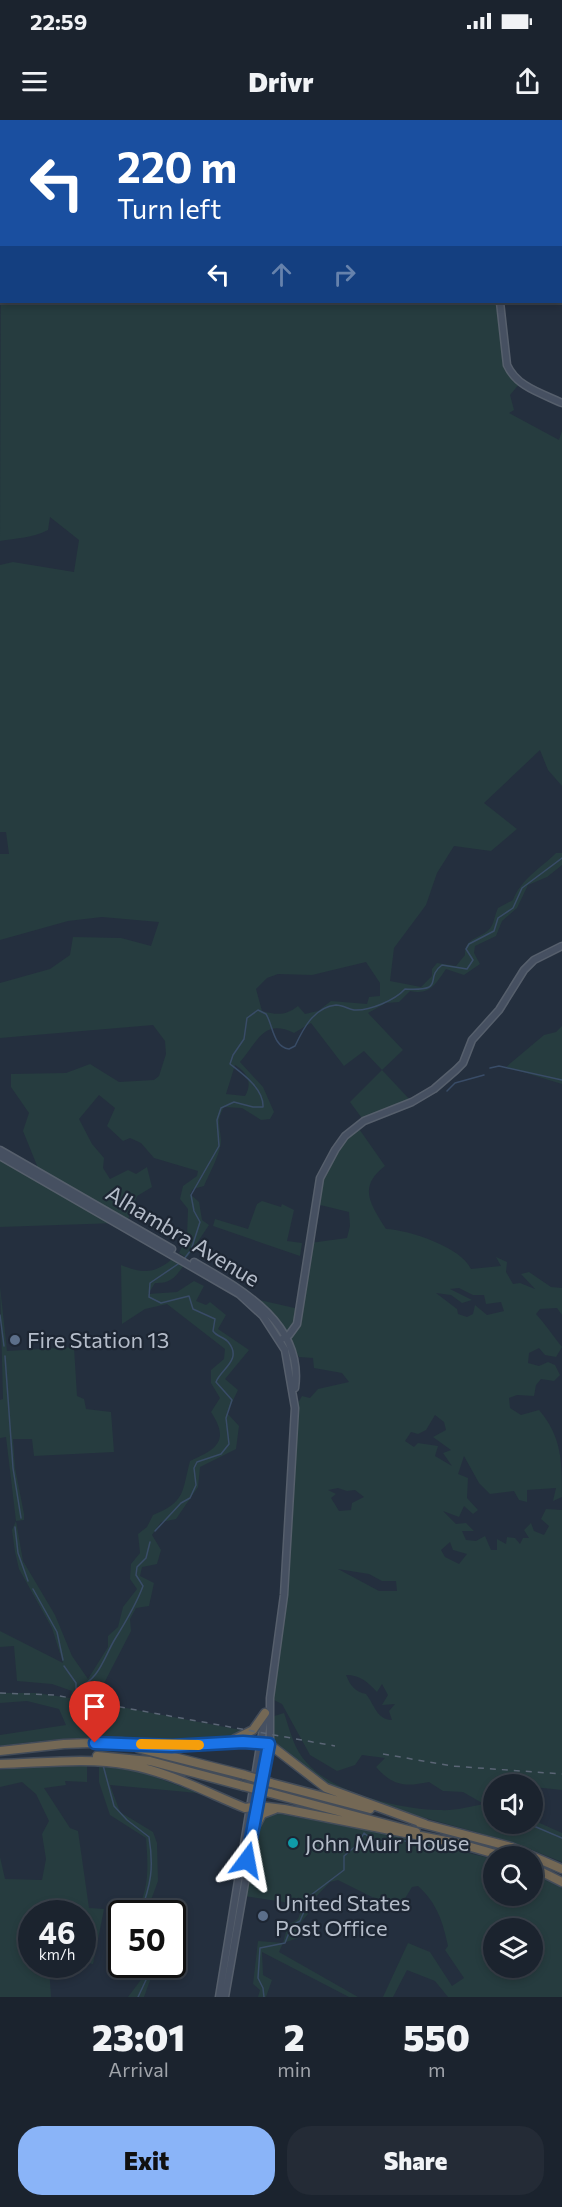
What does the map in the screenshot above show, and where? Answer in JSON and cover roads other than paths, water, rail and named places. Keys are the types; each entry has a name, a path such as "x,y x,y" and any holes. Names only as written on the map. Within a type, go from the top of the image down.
{"highway":[{"path":"220,1743 249,1733 267,1709"},
{"path":"0,1751 79,1743 172,1746 220,1743 265,1744 326,1788 425,1824"},
{"path":"109,1743 152,1751 245,1775 511,1847 562,1869"},
{"path":"0,1764 77,1758 158,1763 483,1850"},
{"path":"107,1759 156,1772 246,1808 254,1806 284,1809 461,1844"},
{"path":"254,1829 262,1814 270,1810 284,1809"},
{"path":"543,1872 562,1882"}],"main road":[{"path":"501,303 507,365 512,374 520,383 562,403"},
{"path":"283,1339 297,1324 320,1178 340,1143 352,1128 364,1120 412,1102 434,1089 456,1070 463,1063 472,1040 499,1010 524,970 534,960 562,946"},
{"name":"Alhambra Avenue","path":"0,1150 255,1299 283,1339 294,1362 297,1378 294,1394 285,1595 267,1709 265,1744 219,1997"},
{"name":"Alhambra Avenue","path":"0,1156 177,1254"},
{"name":"Alhambra Avenue","path":"225,1997 254,1829 254,1806"}],"waterway":[{"path":"184,1259 191,1250 200,1222 194,1211 191,1195 219,1146 217,1120 221,1108 234,1102 263,1107 256,1088 230,1064 244,1039 247,1018 258,1010 266,1014 277,1040 289,1049 295,1046 310,1020 321,1010 336,1005 354,1010 375,1007 389,1001 405,989 431,986 434,975 442,965 467,969 473,960 466,949 469,944 494,931 498,918 513,908 522,888 562,858"},
{"path":"490,1068 499,1066 562,1080"},
{"path":"447,1091 455,1083 484,1075"},
{"path":"155,1531 181,1503 190,1498 196,1485 194,1468 197,1462 221,1454 229,1444 226,1418 232,1400 216,1382 232,1359 232,1349 227,1341 213,1331 215,1319 193,1309 189,1296 161,1303 149,1297 150,1283 181,1262"},
{"path":"0,1315 4,1346"},
{"path":"5,1356 13,1468 21,1518"},
{"path":"15,1527 18,1553 28,1581"},
{"path":"94,1741 80,1711 76,1689 96,1674 134,1607 143,1586 136,1575 137,1567 146,1558 150,1542"},
{"path":"33,1589 57,1632 63,1660"},
{"path":"64,1666 76,1683 76,1688"},
{"path":"103,1765 114,1806 127,1820 149,1837 150,1876 145,1900"},
{"path":"543,1830 562,1838"},
{"path":"264,1997 258,1978 260,1948 285,1943 292,1925 300,1921 311,1895 344,1870 344,1856 358,1844 364,1833 374,1841 397,1843"},
{"path":"405,1841 440,1850"},
{"path":"138,1997 146,1978"}],"railway":[{"path":"0,1693 54,1695 335,1746"},
{"path":"383,1754 452,1766 562,1774"}],"place":[{"name":"Fire Station 13","path":"15,1340"},
{"name":"John Muir House","path":"293,1843"},
{"name":"United States Post Office","path":"263,1916"}]}
